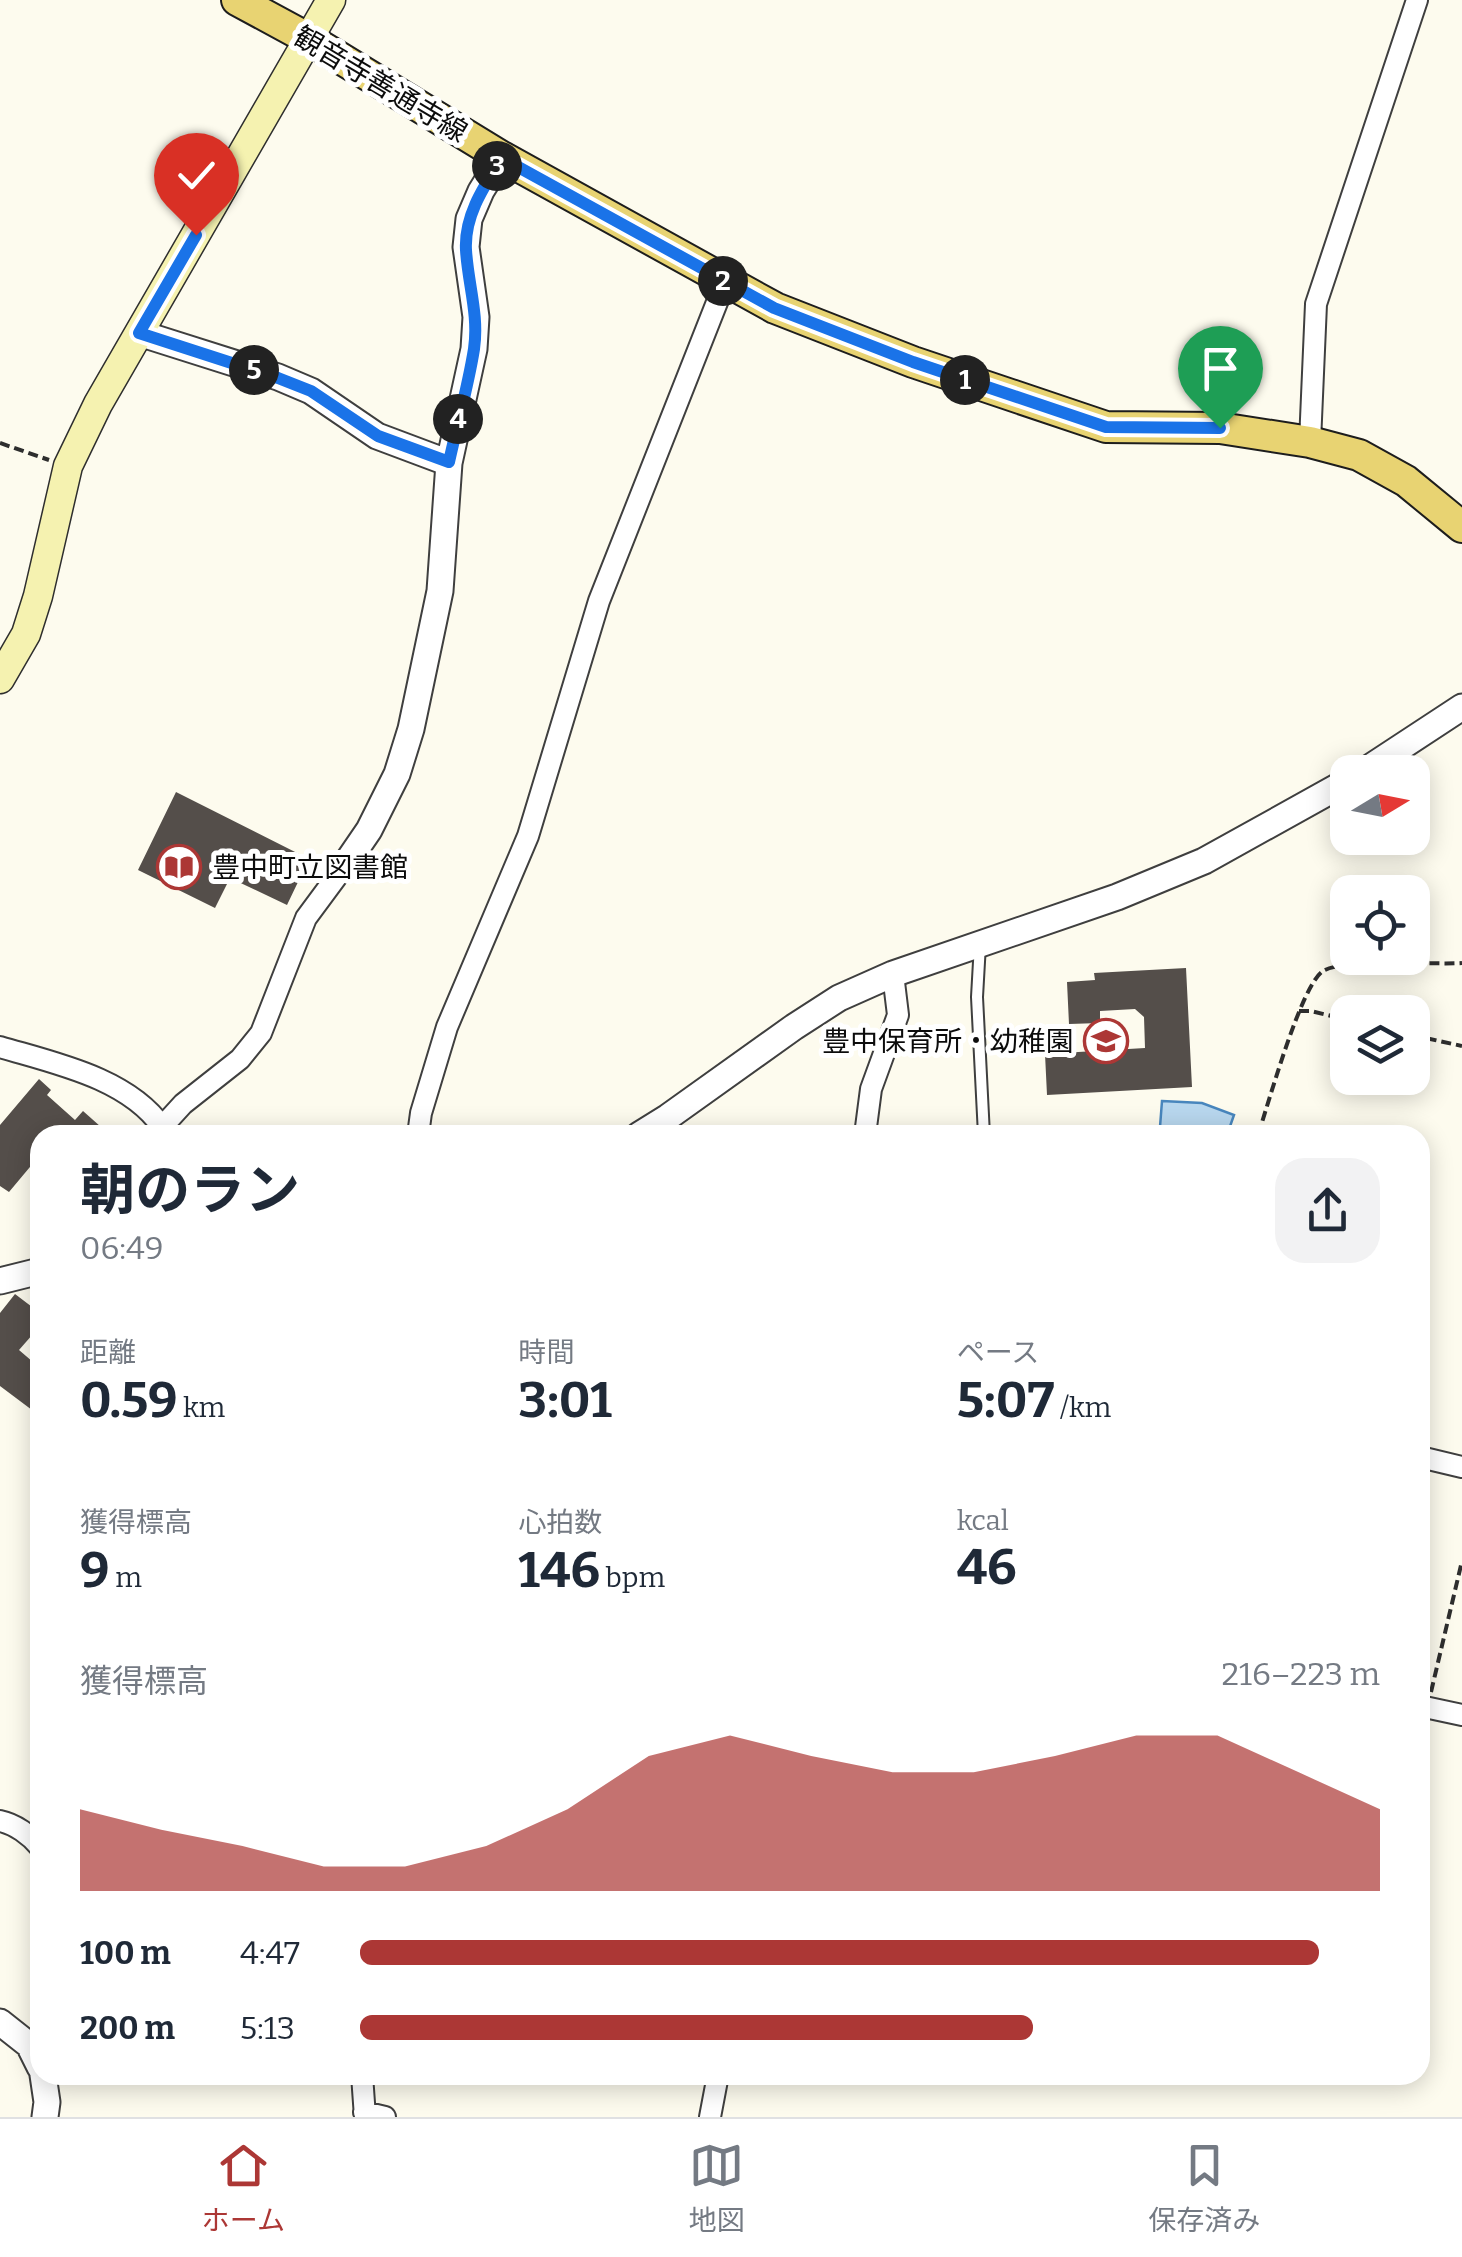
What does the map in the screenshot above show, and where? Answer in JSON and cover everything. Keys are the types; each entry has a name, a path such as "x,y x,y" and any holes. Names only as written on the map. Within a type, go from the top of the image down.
{"main road":[{"name":"観音寺善通寺線","path":"238,0 502,158 774,308 913,362 1106,427 1220,428 1310,442 1359,455 1406,480 1462,527"},
{"path":"0,678 26,634 68,466 98,404 332,0"}],"street":[{"path":"1310,442 1316,304 1417,0"},
{"path":"167,1125 183,1104 240,1059 261,1033 306,918 369,830 412,729 440,591 449,462 474,349 476,316 466,247 470,220 481,191 502,158"},
{"path":"419,1125 447,1027 528,836 600,602 725,282"},
{"path":"139,333 311,391 378,436 449,462"},
{"path":"1388,755 1462,707"},
{"path":"655,1125 824,1008 893,974 1117,897 1204,861 1330,791"},
{"path":"865,1125 871,1088 898,1015 893,974"},
{"path":"0,1046 77,1069 151,1111 159,1125"},
{"path":"0,1281 30,1274"},
{"path":"1430,1459 1462,1467"},
{"path":"1430,1707 1462,1715"},
{"path":"0,1821 30,1836"},
{"path":"0,2022 30,2048"},
{"path":"44,2085 45,2117"},
{"path":"364,2085 371,2115"},
{"path":"710,2117 716,2085"}],"lane":[{"path":"980,943 977,997 983,1125"}],"path":[{"path":"0,443 68,466"},
{"path":"1261,1125 1300,1011 1312,982 1324,970 1347,965 1462,963"},
{"path":"1300,1011 1330,1016"},
{"path":"1430,1038 1462,1046"},
{"path":"1430,1683 1462,1561"}],"water":[{"path":"1162,1101 1202,1103 1234,1115 1230,1125 1160,1125"}],"building":[{"path":"176,792 309,859 287,905 230,878 215,908 138,870"},
{"path":"1186,968 1192,1087 1047,1095 1045,1054 1145,1048 1144,1017 1135,1009 1100,1011 1100,1023 1069,1024 1067,982 1095,980 1094,973"},
{"path":"39,1079 51,1090 47,1095 75,1120 83,1111 99,1125 30,1125 30,1167 9,1192 0,1186 0,1125"},
{"path":"15,1294 30,1305 30,1337 19,1350 30,1359 30,1408 0,1386 0,1313"}],"place":[{"name":"豊中町立図書館","path":"179,867"},
{"name":"豊中保育所・幼稚園","path":"1106,1041"}],"route":[{"path":"196,235 139,333 311,391 378,436 449,462 474,349 476,316 466,247 470,220 481,191 502,158 774,308 913,362 1106,427 1220,428"}]}
